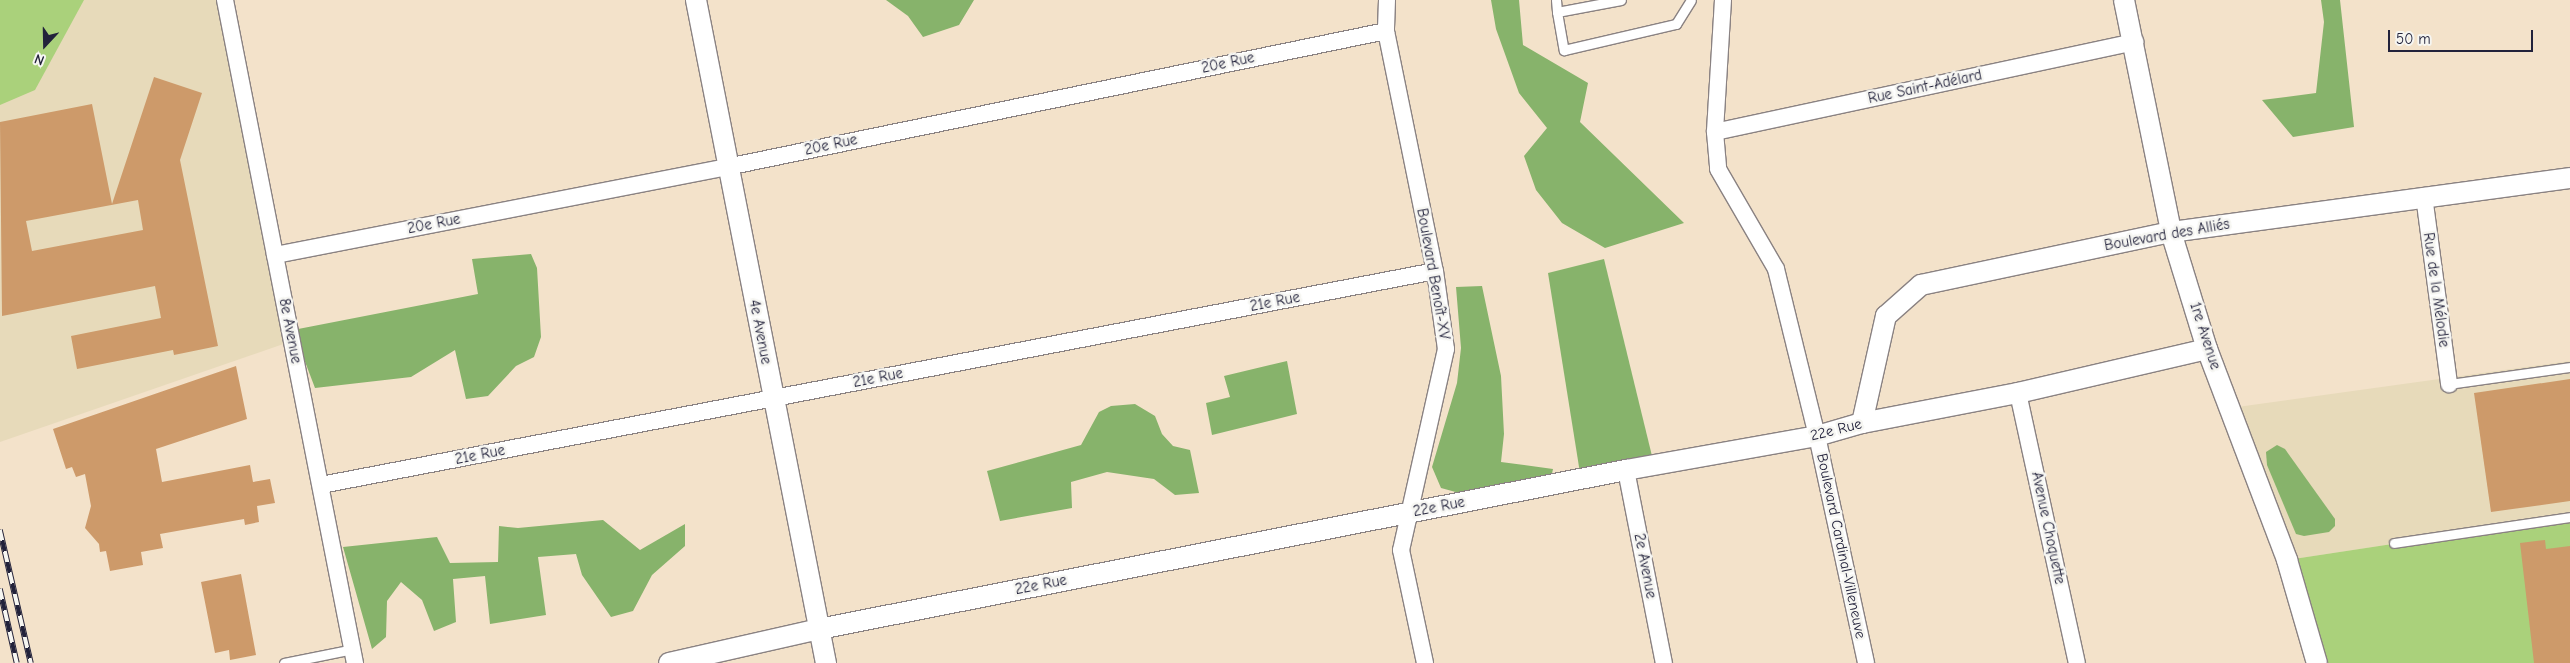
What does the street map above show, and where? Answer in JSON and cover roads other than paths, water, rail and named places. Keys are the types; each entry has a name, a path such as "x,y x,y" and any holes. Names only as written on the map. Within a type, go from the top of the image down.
{"street":[{"name":"8e Avenue","path":"225,0 354,656"},
{"name":"4e Avenue","path":"696,0 727,167 826,663"},
{"name":"Boulevard Benoît-XV","path":"1387,0 1386,31 1434,271 1446,349 1400,550 1424,663"},
{"name":"Boulevard Cardinal-Villeneuve","path":"1723,0 1715,132 1718,169 1776,269 1817,436 1866,663"},
{"name":"1re Avenue","path":"2124,0 2135,42 2171,232 2207,348 2287,560 2317,663"},
{"name":"20e Rue","path":"275,255 727,167 1386,31"},
{"name":"Rue Saint-Adélard","path":"1715,132 2135,42"},
{"name":"Boulevard des Alliés","path":"1862,423 1886,316 1921,285 2171,232 2424,196 2570,178"},
{"name":"Rue de la Mélodie","path":"2424,196 2449,384"},
{"name":"21e Rue","path":"321,486 1434,271"},
{"name":"22e Rue","path":"669,663 819,629 1626,470 1817,436 1862,423 2018,393 2207,348"},
{"name":"Avenue Choquette","path":"2018,393 2077,663"},
{"name":"2e Avenue","path":"1626,470 1664,663"}],"lane":[{"path":"1556,0 1564,50 1676,24 1691,0"},
{"path":"1558,12 1621,0"},
{"path":"2449,384 2570,367"},
{"path":"2394,543 2570,517"},
{"path":"284,663 354,656"}],"railway":[{"path":"0,530 31,663"},
{"path":"0,589 17,663"}]}
